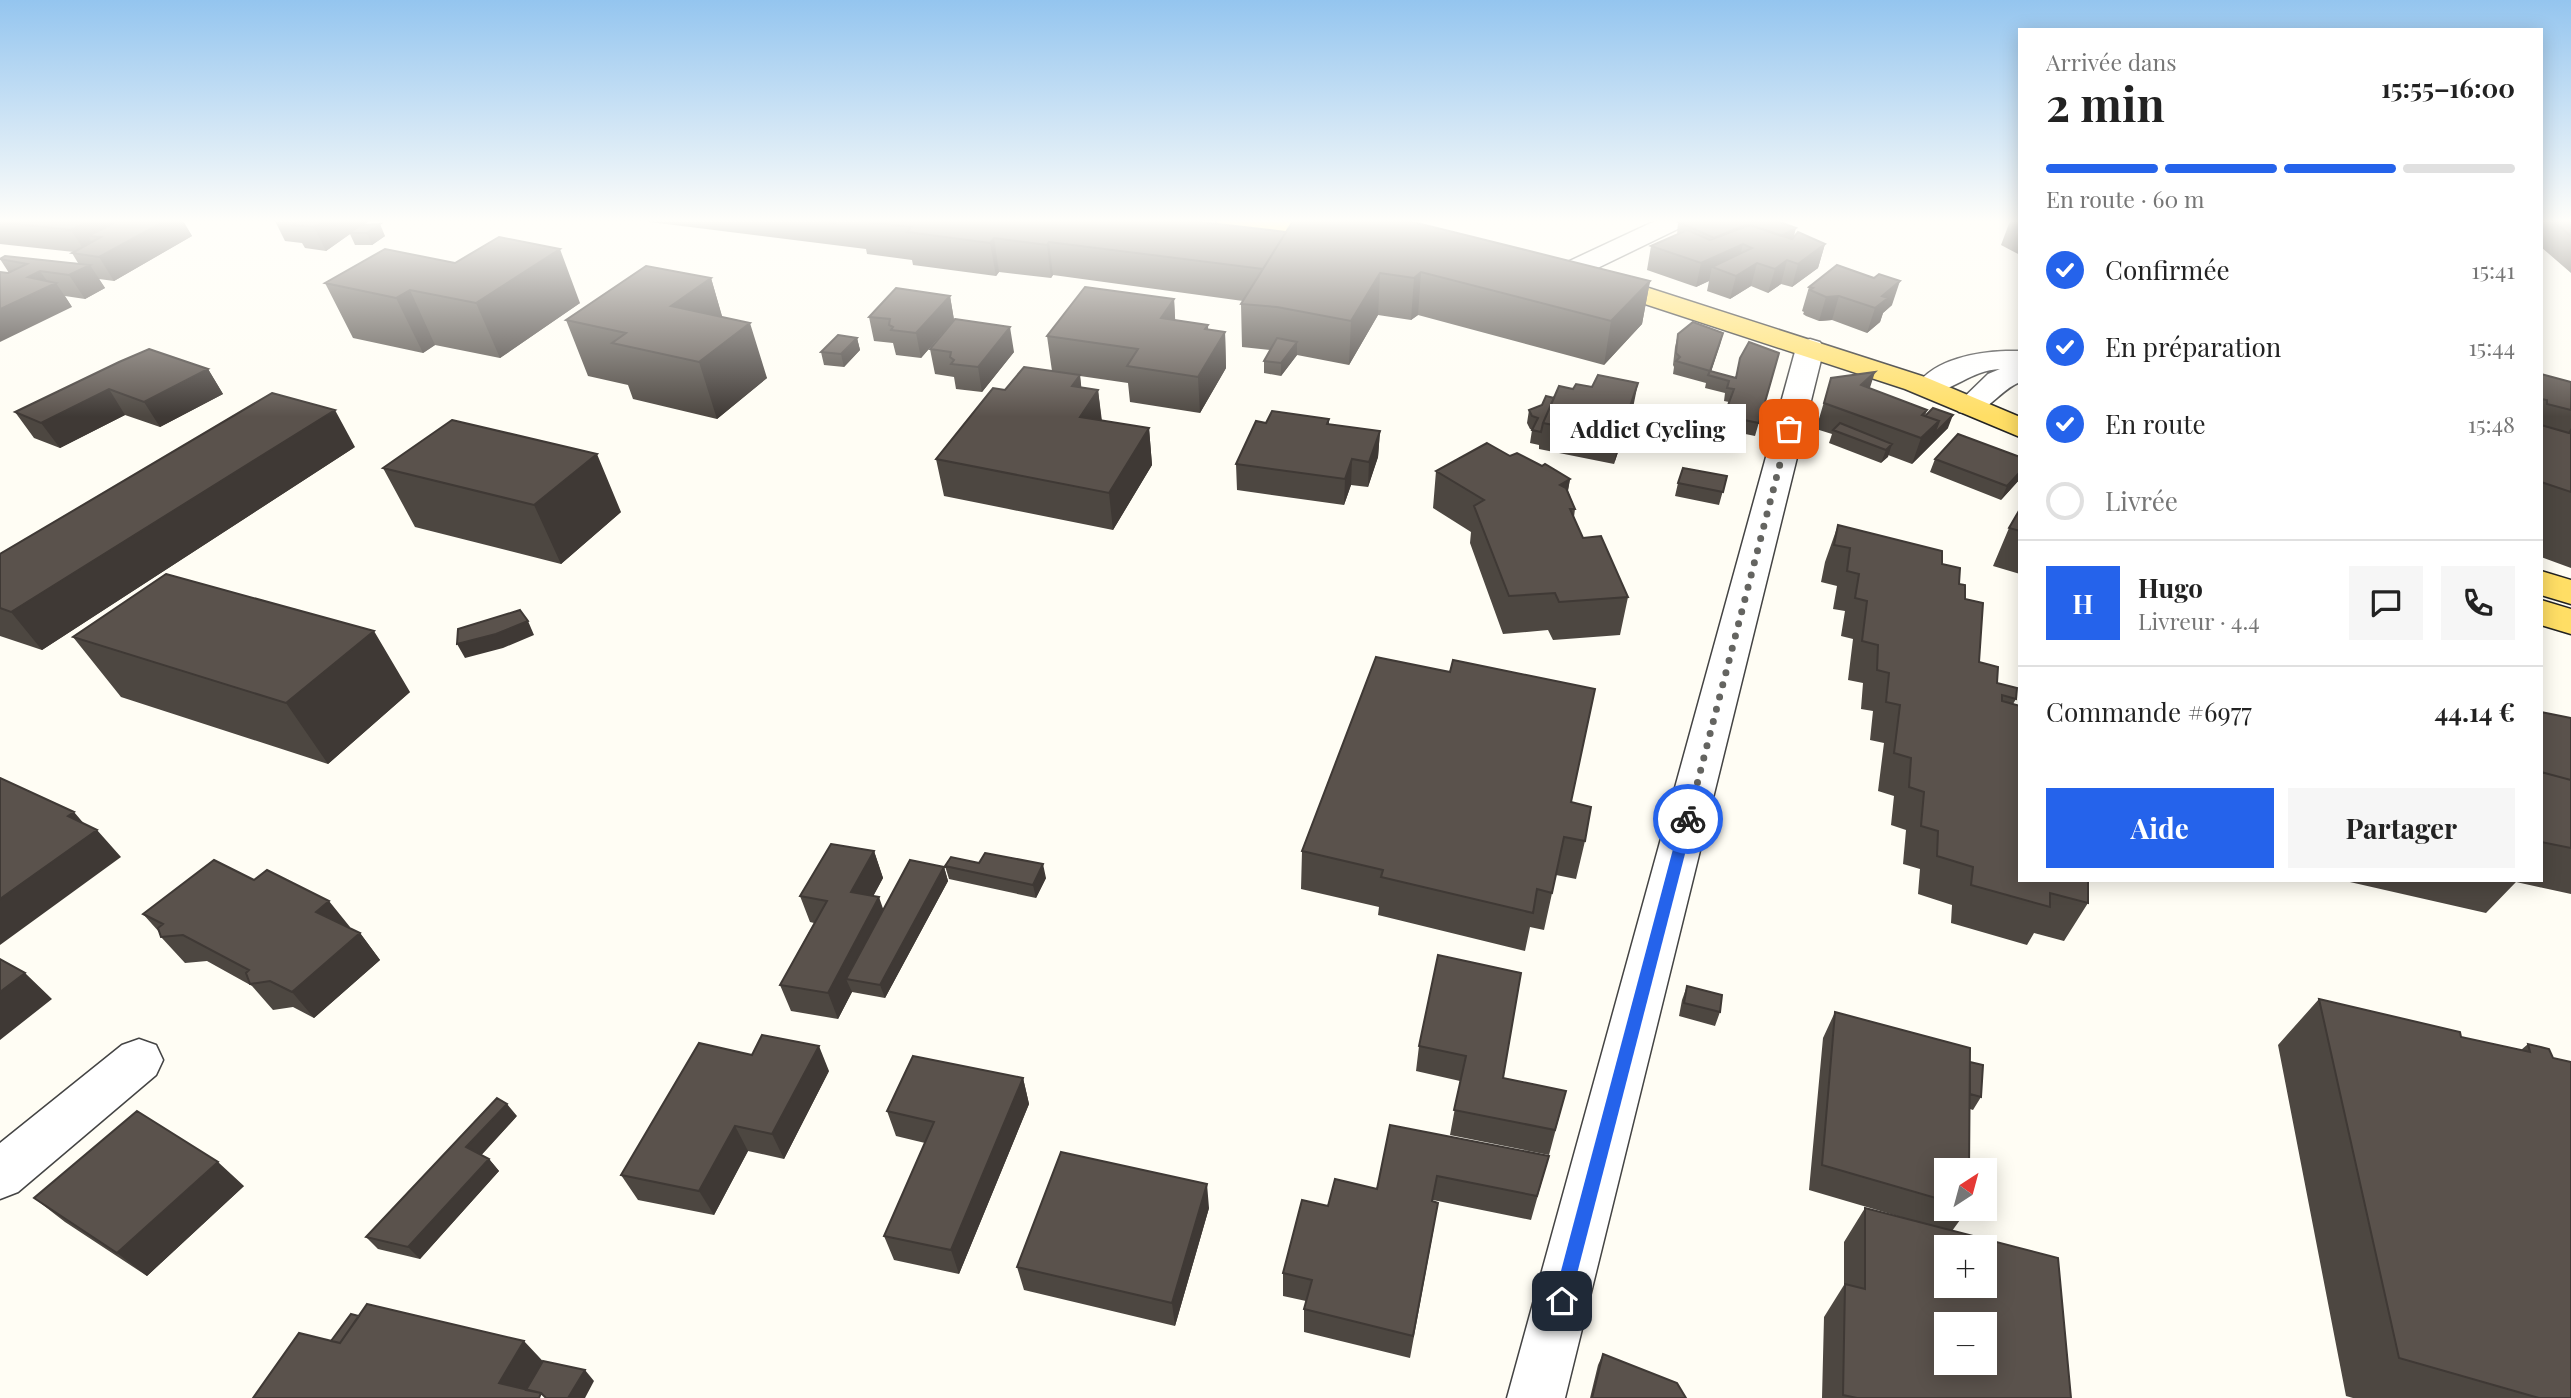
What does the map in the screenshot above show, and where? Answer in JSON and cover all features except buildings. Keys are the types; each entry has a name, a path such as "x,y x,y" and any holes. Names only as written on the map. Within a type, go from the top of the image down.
{"main road":[{"path":"1612,286 1976,400 2018,402"},
{"path":"1976,400 2018,427"},
{"path":"2543,583 2571,593"},
{"path":"2543,613 2571,622"}],"street":[{"path":"1536,1398 1810,348"},
{"path":"1924,384 1968,364 2018,360"},
{"path":"1976,400 1998,380 2018,372"},
{"path":"0,1175 139,1060"}],"way so far":[{"path":"1688,819 1789,429"}],"place":[{"name":"Addict Cycling","path":"1789,429"}],"route":[{"path":"1562,1301 1688,819"}]}
